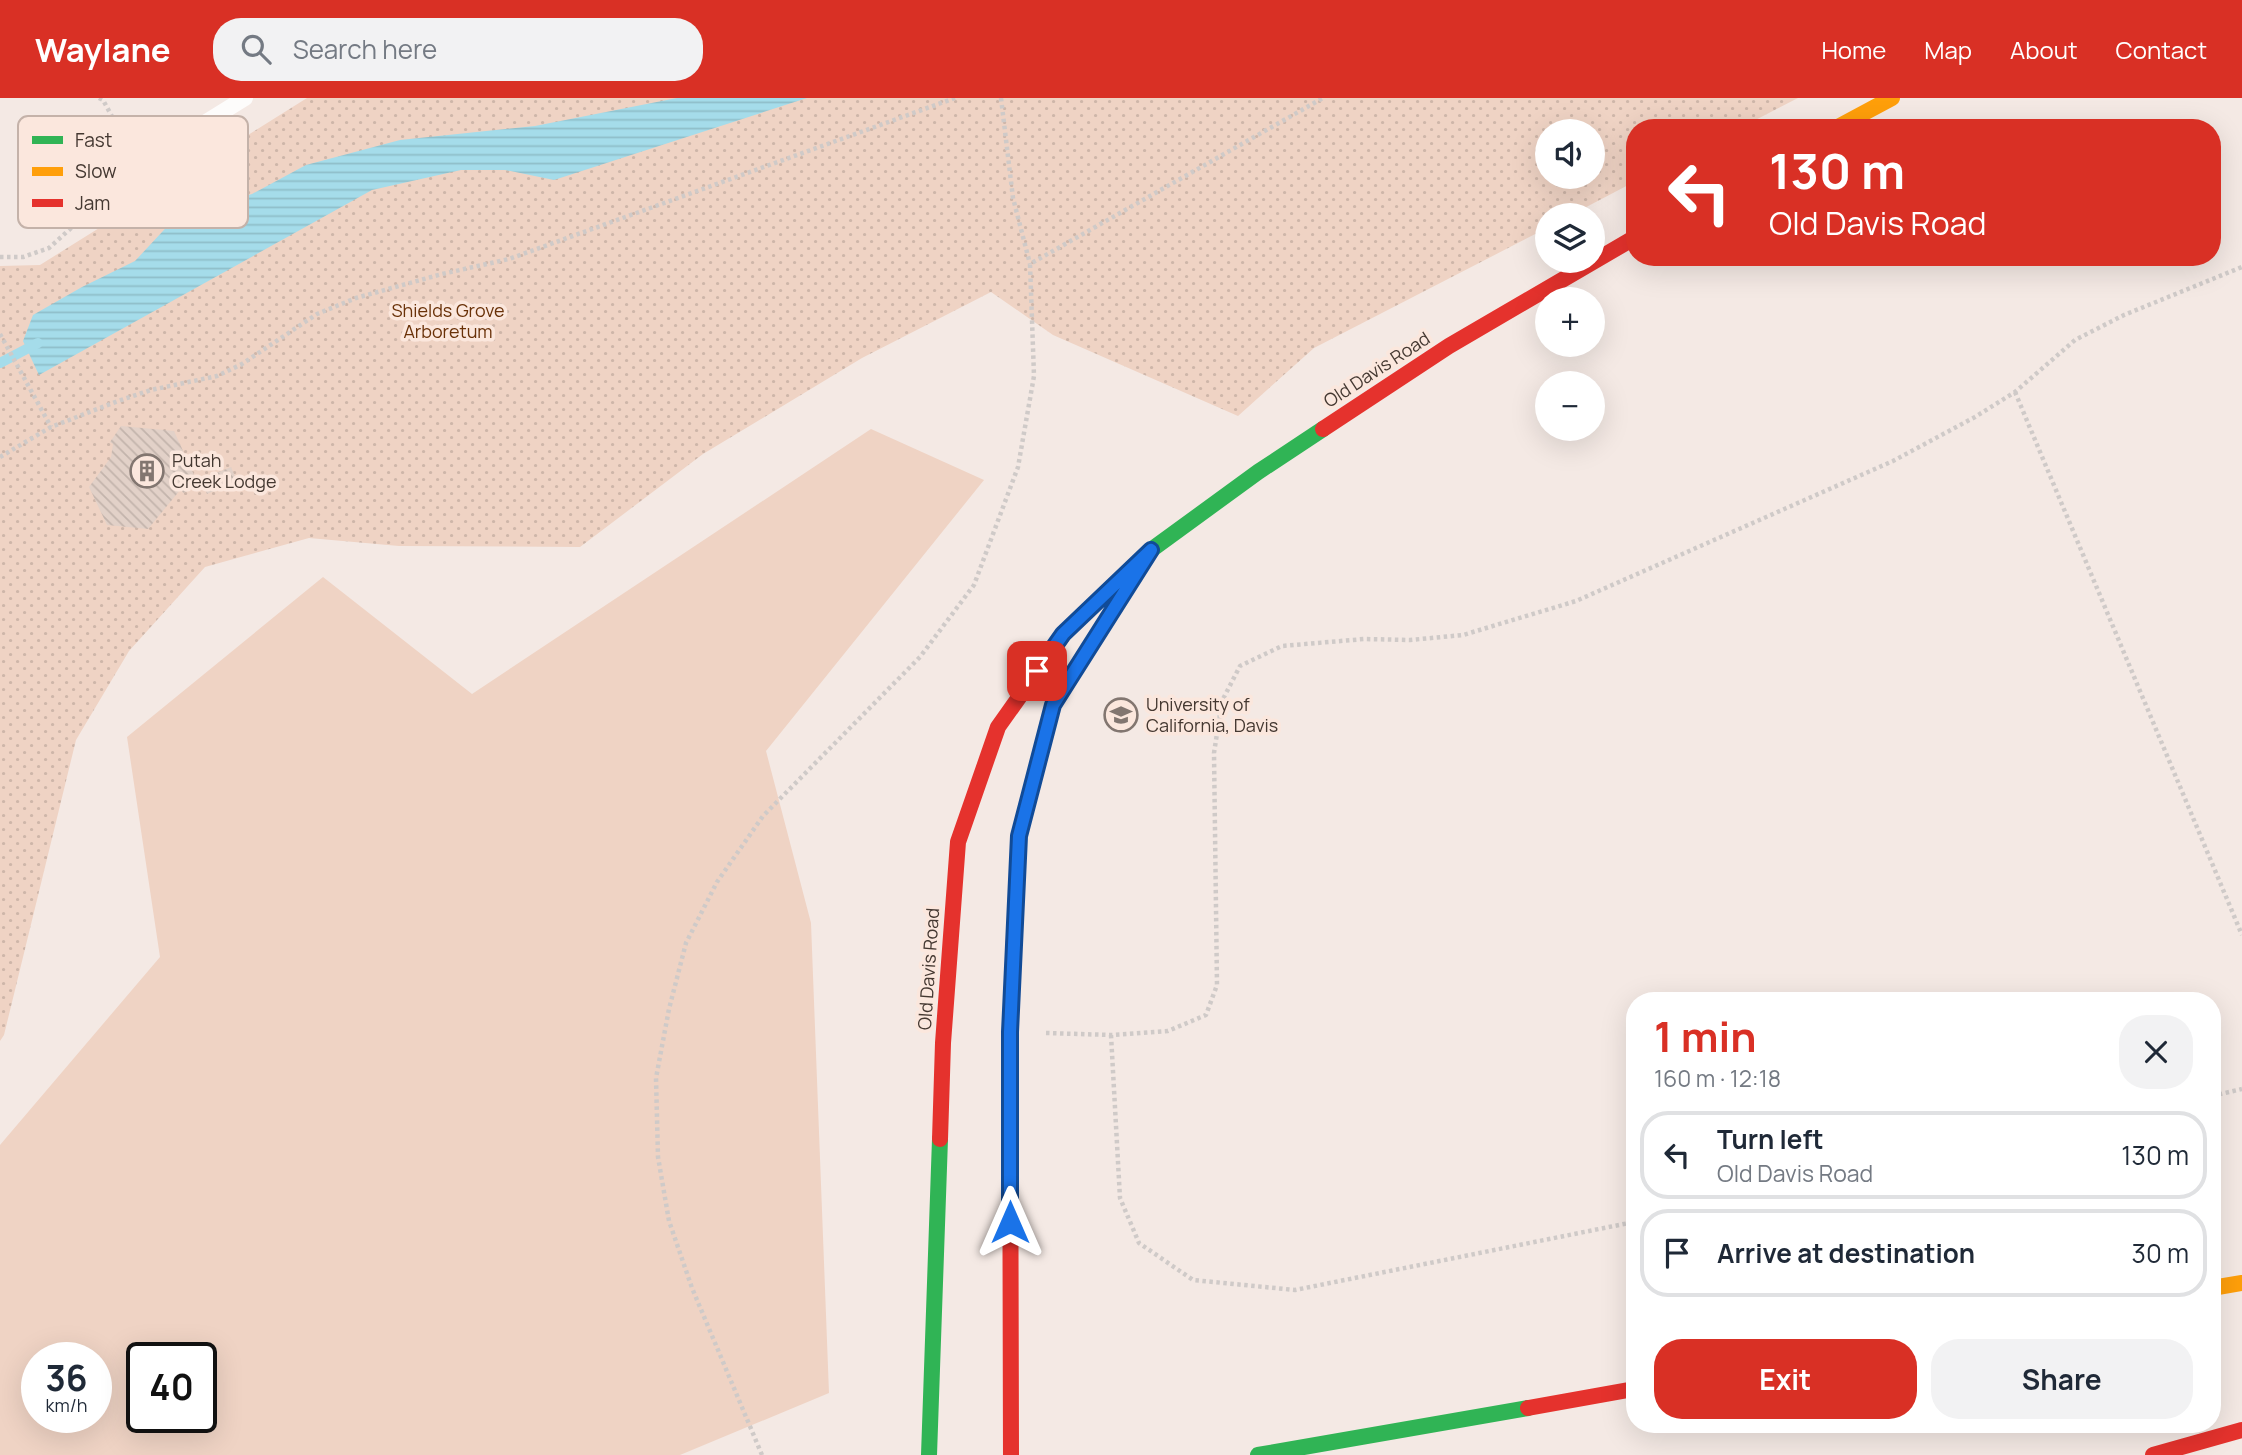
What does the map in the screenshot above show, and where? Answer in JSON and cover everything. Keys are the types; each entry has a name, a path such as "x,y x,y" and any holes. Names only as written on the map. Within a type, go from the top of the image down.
{"main road":[{"path":"1853,119 1892,98"},
{"name":"Old Davis Road","path":"929,1455 943,1043 958,842 998,727 1063,634 1151,550 1258,472 1449,346 1626,243"},
{"name":"Old Davis Road","path":"1011,1455 1010,1032 1019,836 1053,705 1151,550"},
{"path":"2221,1286 2242,1283"},
{"path":"1258,1455 1626,1390"},
{"path":"2153,1455 2242,1430"}],"lane":[{"path":"216,116 245,98"}],"path":[{"path":"99,98 103,100 110,116"},
{"path":"0,457 51,428 151,390 217,376 242,364 317,314 356,298 509,259 955,98"},
{"path":"762,1455 692,1288 669,1221 658,1157 656,1078 669,1009 686,943 718,882 763,816 920,657 974,585 1018,467 1034,376 1030,264 1013,198 1001,98"},
{"path":"1304,98 1310,104"},
{"path":"1030,264 1323,98"},
{"path":"0,257 23,257 49,248 70,228"},
{"path":"1010,1032 1111,1035 1168,1031 1206,1015 1217,985 1214,753 1222,701 1240,666 1282,646 1463,635 1576,601 1893,461 2015,392 2075,340 2124,315 2242,267"},
{"path":"0,334 51,428"},
{"path":"2015,392 2242,935"},
{"path":"1111,1035 1120,1198 1139,1243 1193,1280 1295,1290 1626,1224"},
{"path":"2221,1094 2242,1089"}],"green space":[{"name":"Shields Grove Arboretum","path":"307,98 1798,98 1757,119 1626,119 1626,186 1594,203 1535,203 1535,234 1314,348 1238,416 1053,335 991,292 862,358 703,454 580,547 399,546 309,538 205,567 129,651 76,740 4,1035 0,1041 0,266 40,265 99,228 248,228 248,135"},
{"path":"871,429 984,480 766,751 811,923 829,1393 680,1455 0,1455 0,1145 160,957 127,737 323,577 472,694"}],"water":[{"path":"677,98 807,98 554,180 505,170 461,170 372,190 39,375 23,341 33,315 135,261 166,228 248,228 248,195 306,165 400,140 535,126"}],"building":[{"name":"Putah Creek Lodge","path":"121,426 174,431 199,486 183,493 181,489 148,529 107,525 89,487 111,457 113,444 110,442"},
{"path":"231,467 237,481 207,494 201,479"}],"waterway":[{"path":"0,363 38,343"}],"traffic: fast":[{"path":"1066,631 1151,550 1258,472 1323,429"},
{"path":"929,1455 940,1139"},
{"path":"1258,1455 1528,1408"}],"traffic: slow":[{"path":"1853,119 1892,98"},
{"path":"1014,938 1019,837 1053,705 1120,599"},
{"path":"2221,1286 2242,1283"}],"traffic: jam":[{"path":"1323,429 1449,346 1626,243"},
{"path":"940,1139 943,1043 958,842 998,727 1066,631"},
{"path":"1011,1455 1010,1032 1014,938"},
{"path":"1528,1408 1626,1390"},
{"path":"2153,1455 2242,1430"}],"place":[{"name":"Putah Creek Lodge","path":"147,471"},
{"name":"University of California, Davis","path":"1121,715"}],"route":[{"path":"1010,1222 1010,1032 1019,836 1053,705 1151,550 1063,634 1037,671"}]}
